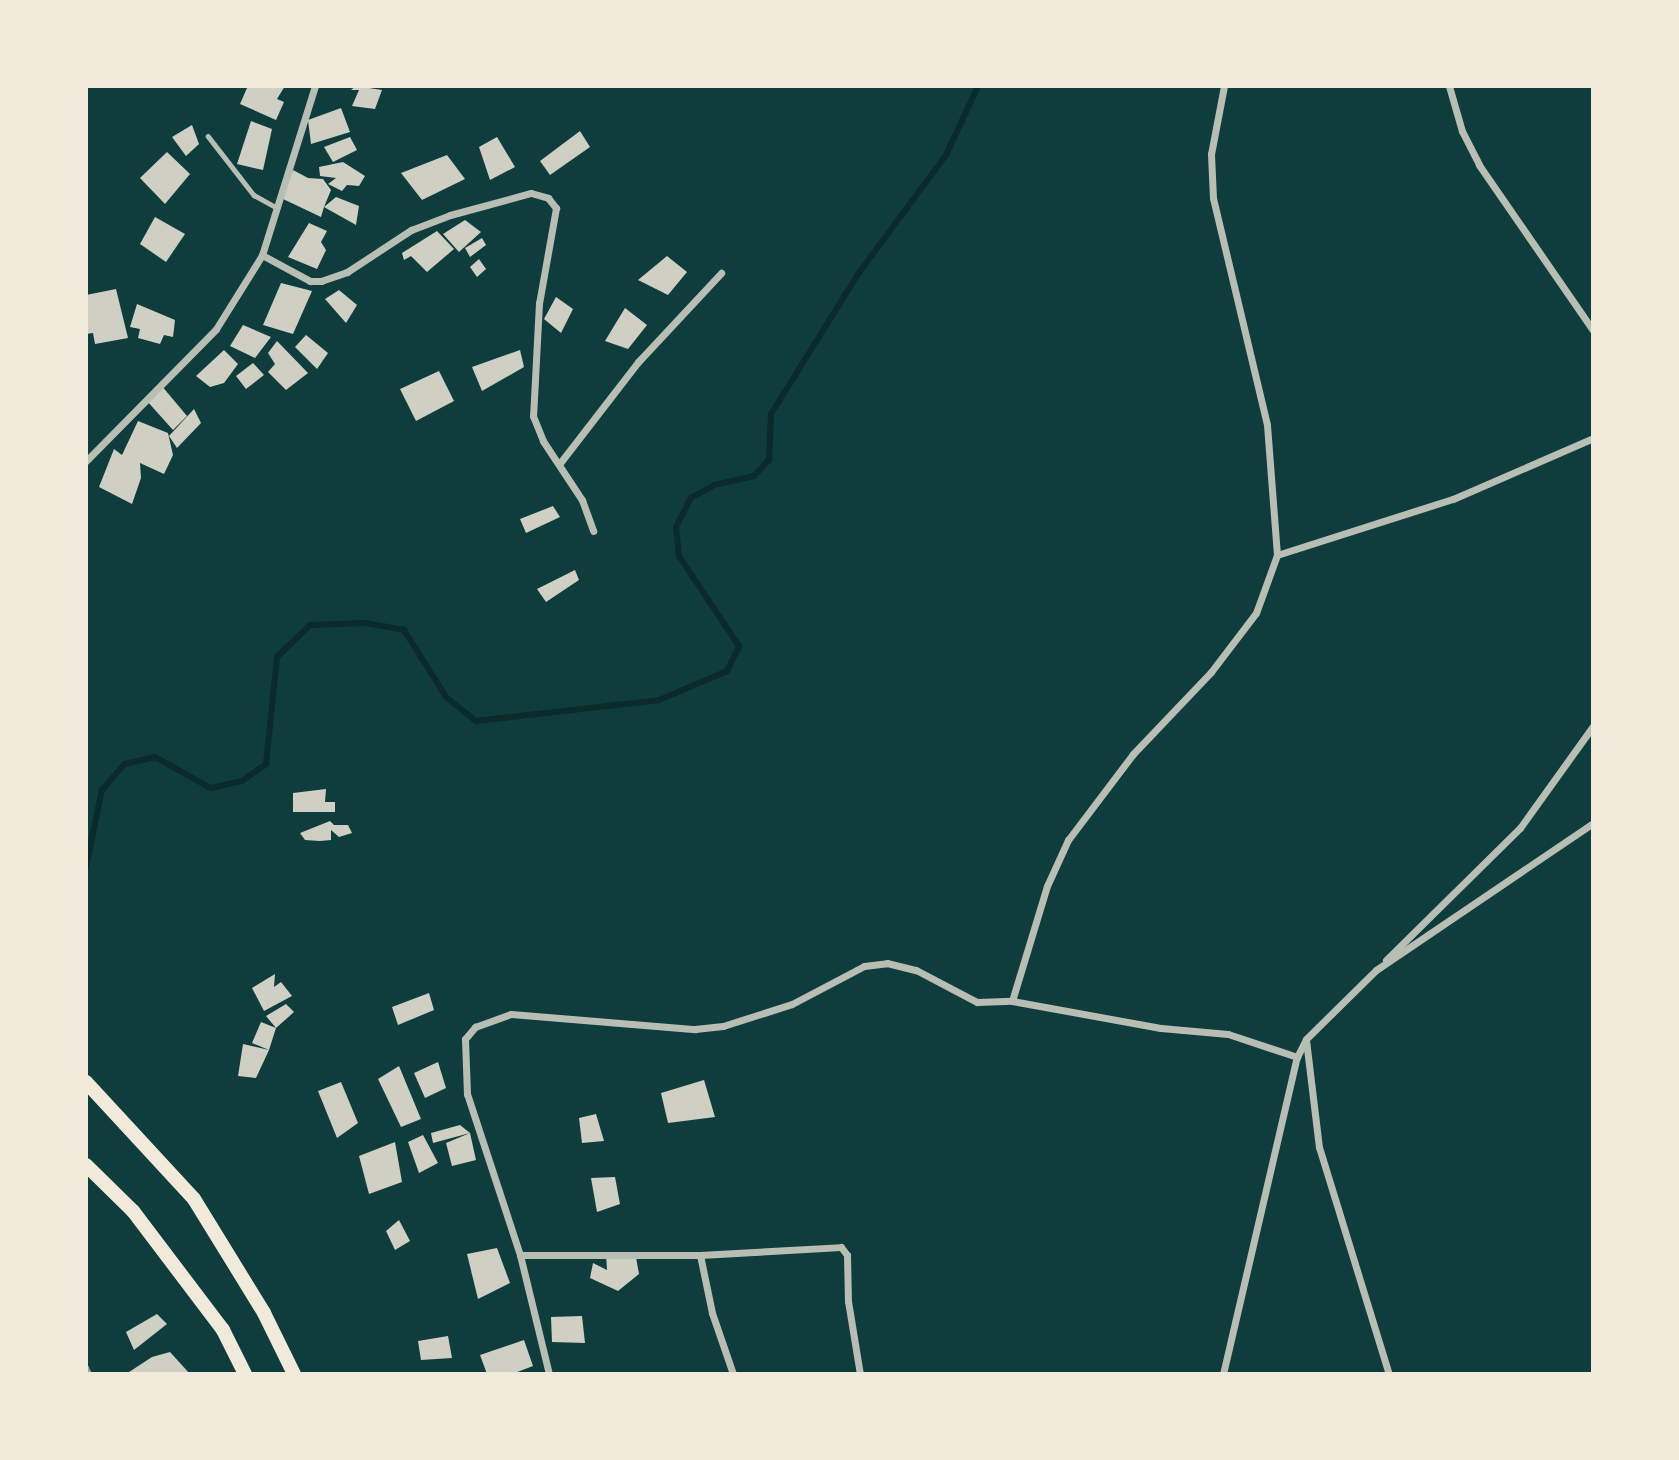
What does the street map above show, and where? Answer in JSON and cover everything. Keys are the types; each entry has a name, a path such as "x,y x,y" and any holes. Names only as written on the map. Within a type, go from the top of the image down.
{"highway":[{"path":"86,1082 194,1199 264,1313 294,1374"},
{"path":"86,1165 141,1222 223,1331 244,1374"}],"street":[{"path":"86,461 216,329 262,255 274,206 315,86"},
{"path":"1012,1001 1047,886 1068,840 1133,754 1211,672 1256,613 1277,555 1267,425 1213,198 1211,154 1224,86"},
{"path":"1449,86 1479,165 1593,330"},
{"path":"262,255 310,281 321,281 346,272 411,230 450,215 531,193 548,198 556,208 539,303 533,416 543,441 582,500 593,531"},
{"path":"560,463 638,362 721,273"},
{"path":"1277,555 1453,499 1593,438"},
{"path":"1223,1374 1297,1057 1306,1039 1520,828 1593,726"},
{"path":"1376,970 1593,823"},
{"path":"549,1374 520,1255 467,1094 463,1058 465,1039 495,1016 695,1029 723,1026 792,1004 864,966 887,964 916,970 977,1002 1012,1001 1161,1028 1228,1034 1297,1057"},
{"path":"1306,1039 1322,1160 1389,1374"},
{"path":"520,1255 700,1255 841,1247 847,1255 848,1301 860,1374"},
{"path":"700,1255 712,1313 733,1374"}],"lane":[{"path":"208,136 254,195 274,206"}],"building":[{"path":"242,86 285,86 277,99 284,102 276,120 240,104 247,88"},
{"path":"356,86 382,90 375,109 352,106 359,90 351,90"},
{"path":"341,108 350,132 311,144 308,120"},
{"path":"251,121 272,129 263,170 237,164"},
{"path":"192,125 199,144 186,156 172,137"},
{"path":"580,131 590,147 550,175 540,161"},
{"path":"350,137 357,150 333,162 324,147"},
{"path":"497,137 515,167 490,180 479,147"},
{"path":"167,152 190,174 165,204 140,178"},
{"path":"447,155 465,179 422,200 401,173"},
{"path":"343,162 365,176 359,186 347,185 342,191 328,184 336,178 320,176 319,167"},
{"path":"293,170 308,178 323,179 331,190 321,217 281,198"},
{"path":"336,197 359,206 356,225 324,207"},
{"path":"155,217 185,234 166,262 140,244"},
{"path":"465,220 481,232 459,252 443,234"},
{"path":"309,223 327,231 321,242 326,250 317,269 288,257"},
{"path":"437,231 454,249 427,272 411,256 404,260 402,253"},
{"path":"482,238 486,245 470,257 465,248"},
{"path":"667,256 687,272 668,295 638,280"},
{"path":"479,259 486,269 477,277 470,267"},
{"path":"281,283 312,291 293,334 263,325"},
{"path":"116,289 128,338 95,344 93,333 86,334 86,295"},
{"path":"339,290 357,305 346,323 325,299"},
{"path":"556,297 573,309 561,333 544,319"},
{"path":"137,304 175,320 173,337 164,335 160,344 138,338 140,329 130,327"},
{"path":"625,308 647,325 628,349 605,341"},
{"path":"243,325 271,337 255,358 230,346"},
{"path":"306,335 328,353 317,369 295,347"},
{"path":"277,341 308,373 286,390 268,372 275,364 268,353"},
{"path":"224,350 238,364 224,383 210,387 196,376"},
{"path":"520,350 524,367 482,391 472,367"},
{"path":"253,363 264,375 246,389 236,376"},
{"path":"439,371 454,401 416,421 400,389"},
{"path":"161,385 187,416 173,430 147,401"},
{"path":"194,409 201,423 177,448 169,436"},
{"path":"138,421 168,433 173,455 164,474 140,463 141,478 132,504 99,487 114,449 122,455"},
{"path":"553,506 560,517 526,533 520,519"},
{"path":"575,570 579,580 546,602 537,589"},
{"path":"326,789 325,802 335,802 335,812 293,812 293,793"},
{"path":"330,821 334,825 348,825 352,833 339,837 331,830 331,840 320,841 305,840 300,833"},
{"path":"275,974 274,987 281,982 292,996 264,1011 252,988"},
{"path":"429,993 434,1010 398,1025 392,1007"},
{"path":"286,1004 294,1012 276,1028 266,1016"},
{"path":"261,1022 276,1028 269,1050 252,1043"},
{"path":"243,1044 269,1050 256,1078 238,1076"},
{"path":"438,1062 446,1088 425,1098 414,1073"},
{"path":"399,1066 421,1119 401,1127 378,1079"},
{"path":"704,1080 715,1117 668,1123 661,1093"},
{"path":"341,1082 358,1123 337,1138 318,1091"},
{"path":"596,1114 604,1141 582,1143 579,1118"},
{"path":"460,1125 470,1133 433,1143 431,1133"},
{"path":"470,1133 476,1160 452,1166 446,1143"},
{"path":"423,1135 438,1163 419,1173 408,1142"},
{"path":"395,1142 402,1182 369,1194 359,1156"},
{"path":"615,1177 620,1204 597,1212 591,1178"},
{"path":"399,1220 410,1241 395,1250 386,1231"},
{"path":"497,1248 510,1283 478,1299 467,1254"},
{"path":"606,1254 636,1257 639,1274 618,1291 590,1278 593,1263 607,1270"},
{"path":"157,1314 167,1324 134,1350 126,1332"},
{"path":"582,1316 585,1343 552,1342 551,1317"},
{"path":"448,1336 452,1358 421,1360 418,1341"},
{"path":"524,1340 533,1366 512,1374 487,1374 480,1355"},
{"path":"170,1352 190,1374 126,1374 152,1357"}],"waterway":[{"path":"86,867 102,790 125,764 155,757 211,788 242,781 266,764 277,657 310,625 365,623 404,630 446,697 476,721 659,700 727,671 739,646 679,556 676,527 691,498 714,485 754,476 769,460 771,414 858,274 946,155 978,86"}],"railway":[{"path":"86,1367 89,1374"}]}
